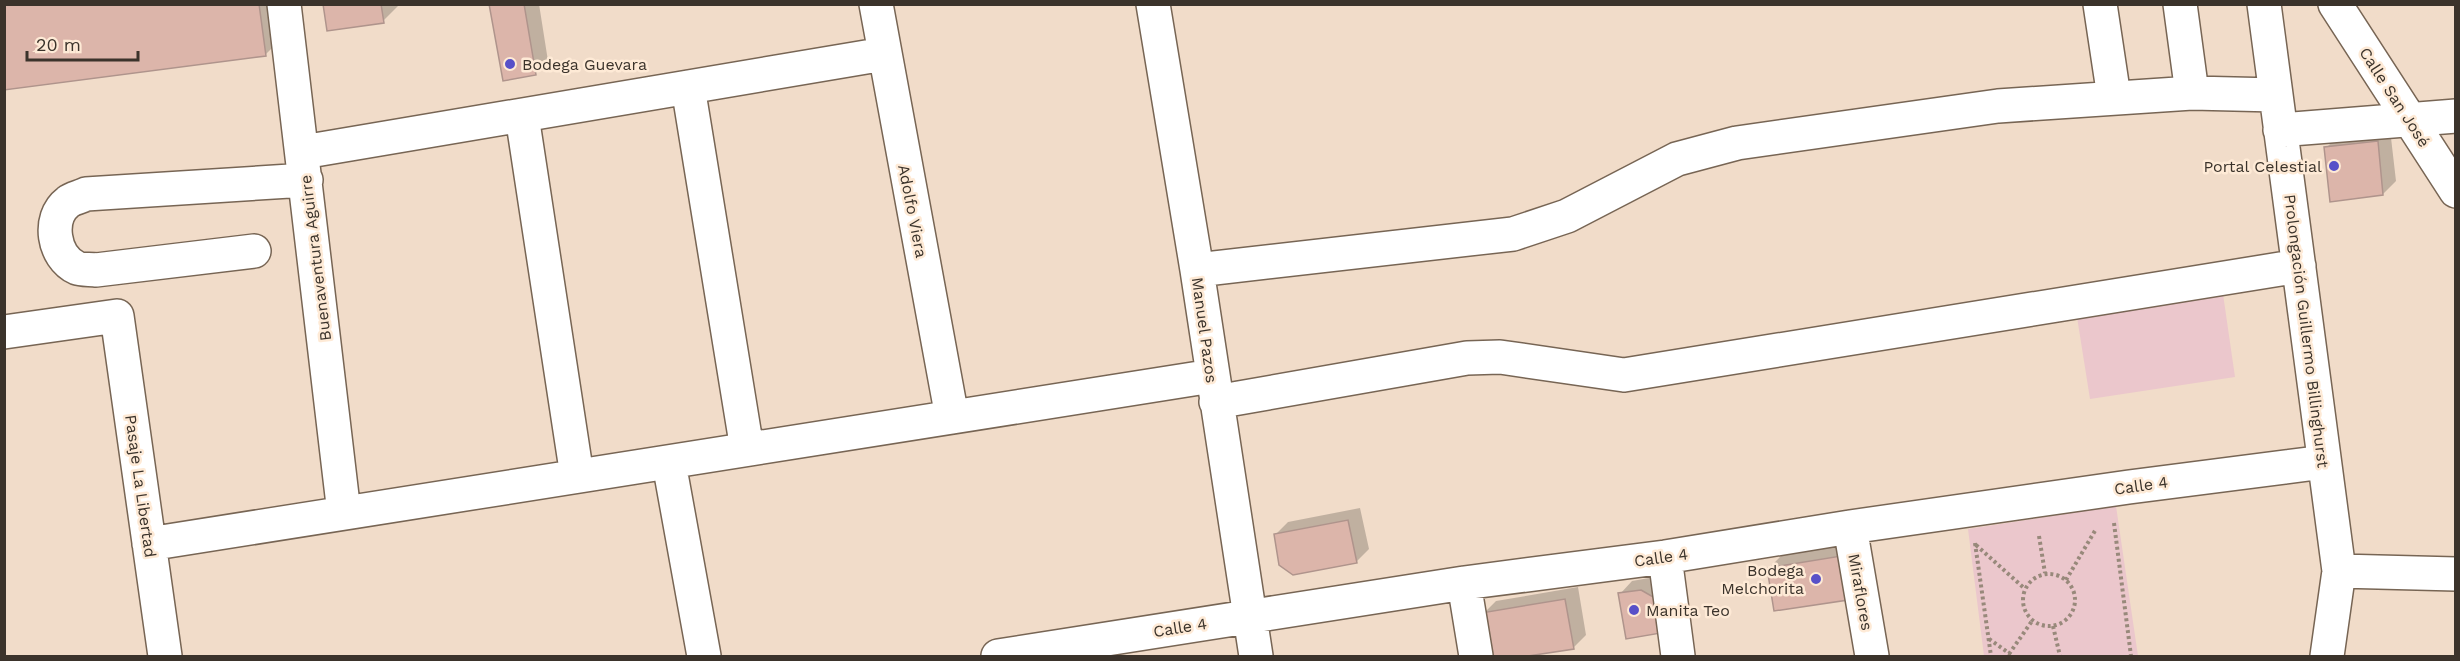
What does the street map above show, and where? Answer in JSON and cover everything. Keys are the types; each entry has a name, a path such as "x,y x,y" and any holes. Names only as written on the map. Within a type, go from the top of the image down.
{"street":[{"name":"Buenaventura Aguirre","path":"284,4 305,166 344,513"},
{"name":"Adolfo Viera","path":"876,4 952,417"},
{"name":"Manuel Pazos","path":"1153,4 1197,270 1256,657"},
{"path":"2100,4 2114,97"},
{"path":"2180,4 2192,93"},
{"name":"Prolongación Guillermo Billinghurst","path":"2264,4 2339,571 2327,657"},
{"name":"Calle San José","path":"2335,4 2456,191"},
{"path":"254,251 96,270 77,268 63,255 54,237 58,217 68,202 86,194 305,166 522,116 884,54"},
{"path":"688,87 747,449"},
{"path":"1197,270 1513,234 1567,216 1677,159 1737,143 1998,106 2192,93 2276,95"},
{"path":"522,116 577,476"},
{"path":"2280,130 2456,116"},
{"path":"149,544 952,417 1214,389 1467,358 1500,357 1624,375 2299,266"},
{"name":"Pasaje La Libertad","path":"4,332 117,316 165,657"},
{"name":"Calle 4","path":"998,657 1045,653 1251,615 1464,583 1665,557 1850,527 2324,462"},
{"path":"669,463 704,657"},
{"name":"Miraflores","path":"1850,527 1872,657"},
{"path":"1665,557 1678,657"},
{"path":"2339,571 2456,574"},
{"path":"1464,583 1476,657"}],"path":[{"path":"1971,510 1991,657"},
{"path":"2085,528 2114,523 2132,657"},
{"path":"2066,580 2097,527"},
{"path":"2029,537 2039,535 2045,573"},
{"path":"1976,545 1986,543"},
{"path":"1976,545 2025,589"},
{"path":"2045,573 2055,574 2066,580 2074,591 2074,608 2064,622 2053,626 2040,625 2032,621 2024,606 2025,589 2030,581 2045,573"},
{"path":"1988,639 2011,655 2032,621"},
{"path":"2053,626 2060,657"}],"shaded area":[{"path":"2223,294 2235,377 2090,399 2077,317"},
{"path":"2116,506 2138,656 1984,656 1968,529"}],"building":[{"path":"4,4 259,4 266,56 4,90"},
{"path":"323,4 381,4 384,23 327,31"},
{"path":"489,4 524,4 536,75 503,81"},
{"path":"2378,141 2383,195 2330,202 2324,147"},
{"path":"1348,520 1357,563 1293,575 1279,565 1274,534"},
{"path":"1841,556 1848,600 1774,611 1767,568"},
{"path":"1641,590 1655,598 1661,633 1626,639 1618,593"},
{"path":"1565,599 1574,649 1528,656 1488,656 1481,613"}],"place":[{"name":"Bodega Guevara","path":"510,64"},
{"name":"Portal Celestial","path":"2334,166"},
{"name":"Bodega Melchorita","path":"1816,579"},
{"name":"Manita Teo","path":"1634,610"}]}
